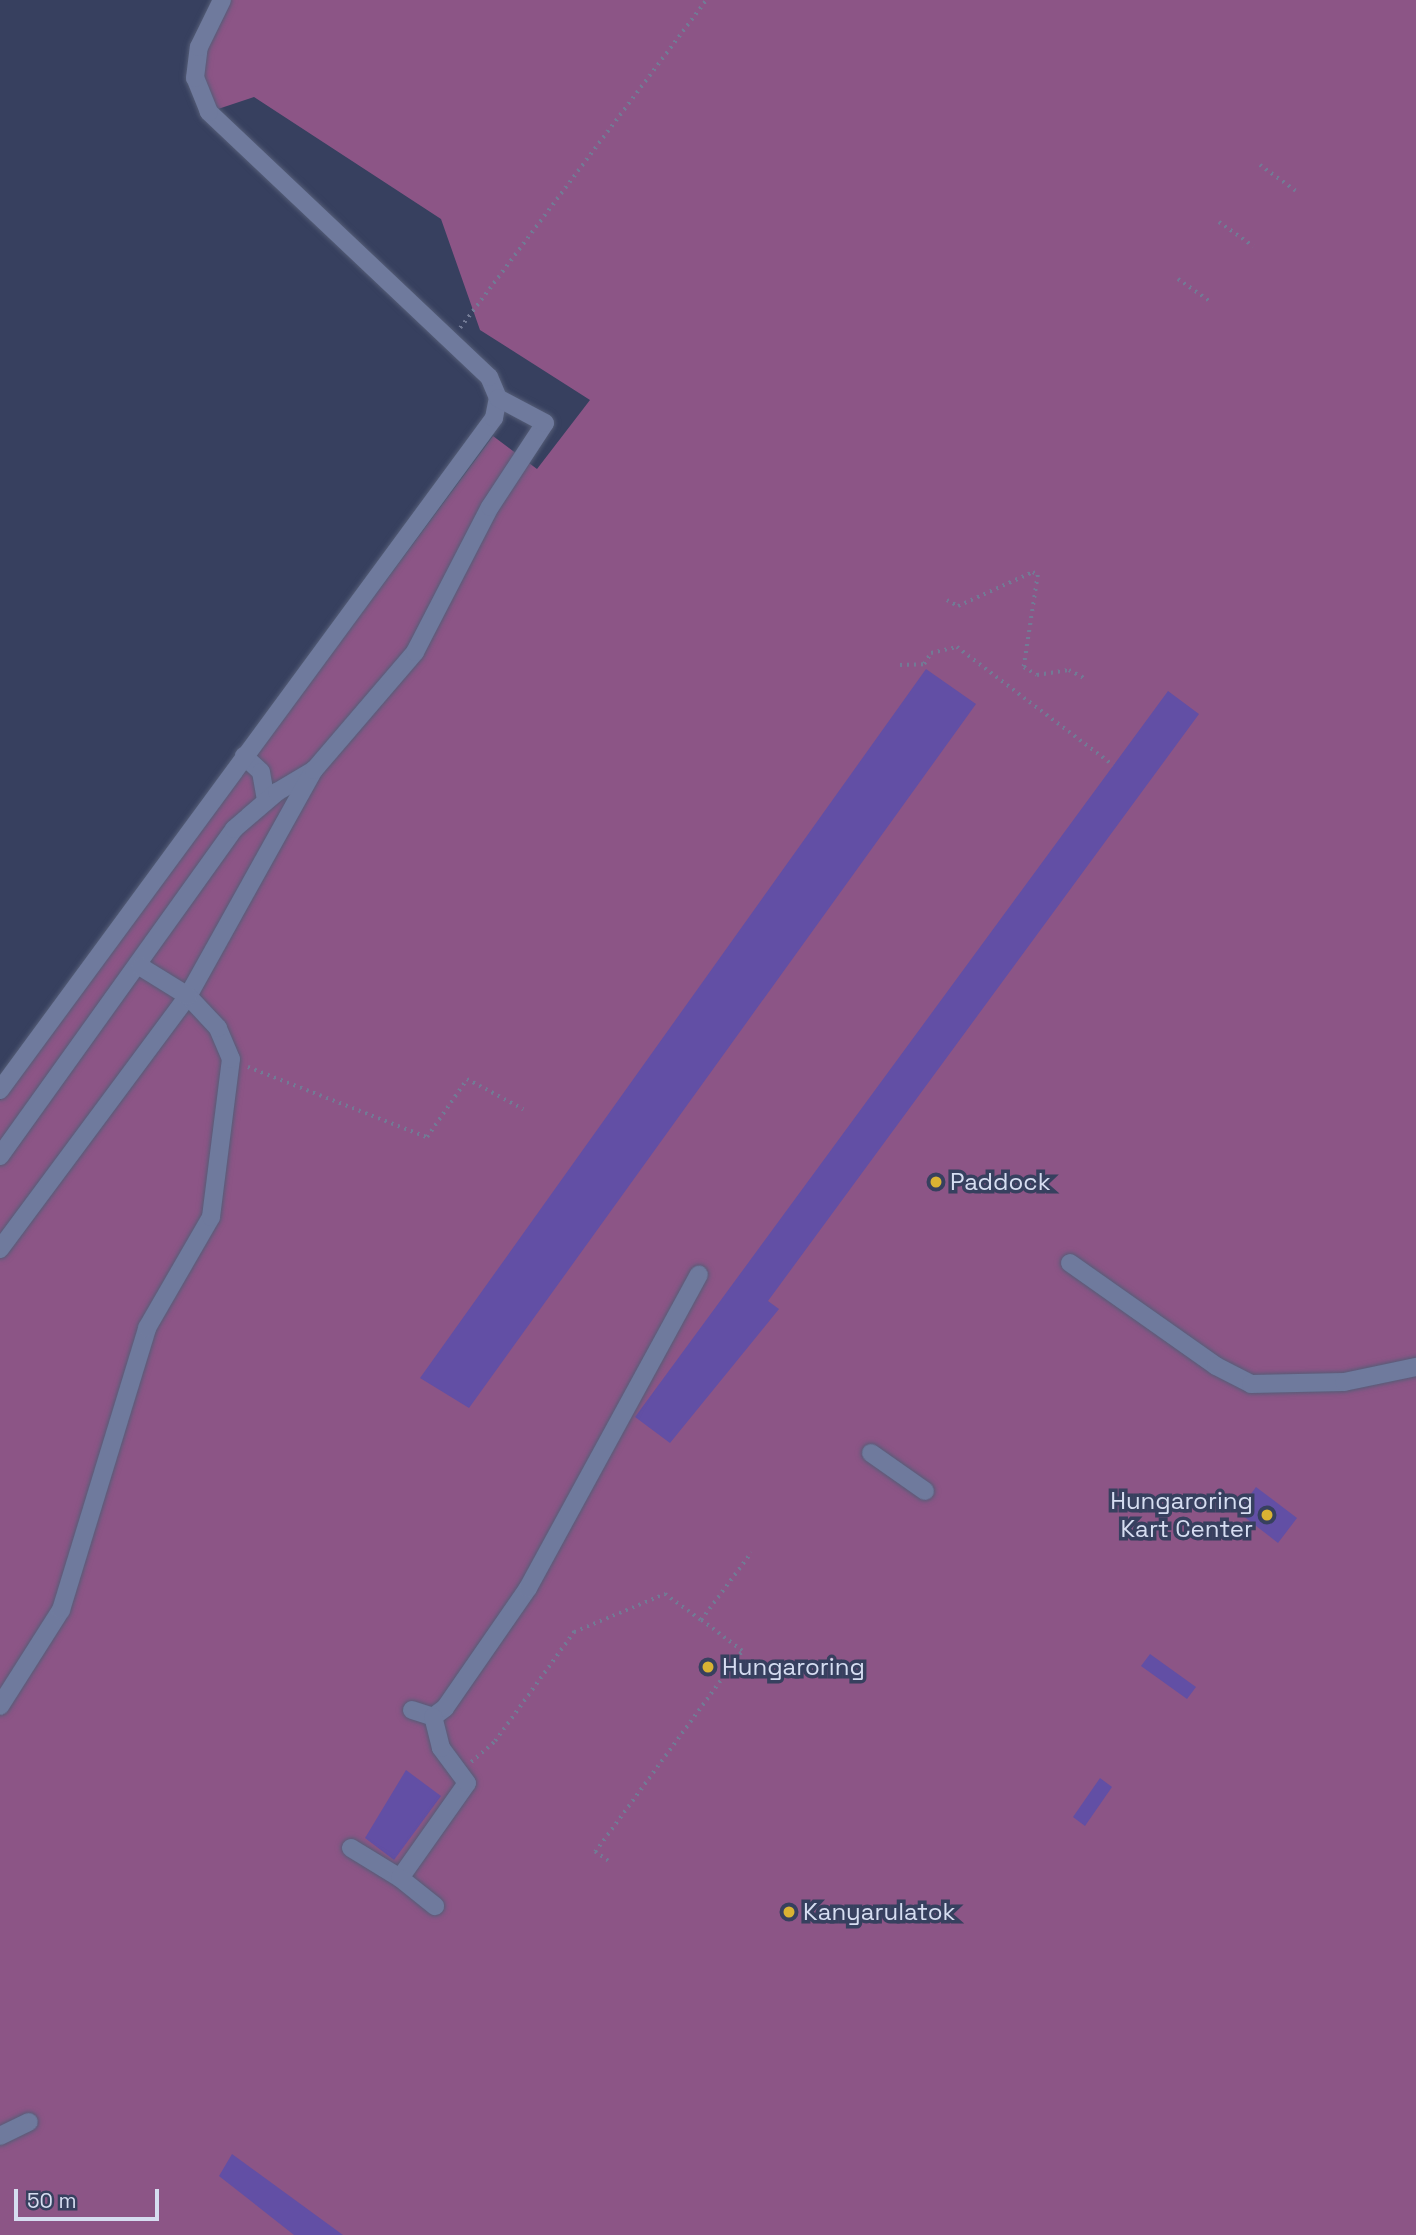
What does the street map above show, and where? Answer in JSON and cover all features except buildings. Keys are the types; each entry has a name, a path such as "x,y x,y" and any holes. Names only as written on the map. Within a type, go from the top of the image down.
{"street":[{"path":"0,1090 494,418 498,398 489,376 209,112 195,78 199,47 222,0"},
{"path":"0,1250 188,996 314,771 415,652 489,507 545,423 498,398"},
{"path":"244,756 261,772 266,801"},
{"path":"0,1156 141,967 234,829 266,801 314,771"},
{"path":"0,1706 61,1610 147,1328 211,1217 230,1059 218,1028 188,996 141,967"},
{"path":"1070,1263 1216,1366 1251,1384 1344,1382 1416,1367"},
{"path":"433,1717 528,1588 699,1275"},
{"path":"871,1453 925,1491"},
{"path":"412,1710 433,1717"},
{"path":"400,1878 467,1783 441,1748 433,1717"},
{"path":"351,1848 400,1878 435,1906"},
{"path":"0,2136 29,2122"}],"path":[{"path":"450,341 706,0"},
{"path":"1260,165 1296,191"},
{"path":"1219,222 1254,246"},
{"path":"1178,279 1211,302"},
{"path":"947,600 958,606 1033,572 1038,575 1024,667 1037,675 1069,670 1086,679"},
{"path":"900,665 924,664 931,653 957,648 1113,765"},
{"path":"230,1059 427,1137 467,1079 523,1109"},
{"path":"701,1620 751,1553"},
{"path":"464,1762 476,1760 495,1741 574,1632 664,1594 742,1651 595,1852 608,1861"}],"shaded area":[{"name":"Hungaroring","path":"222,0 1416,0 1416,2235 0,2235 0,1100 493,436 537,469 590,400 480,330 441,219 254,97 209,112 195,78"}],"place":[{"name":"Paddock","path":"936,1182"},
{"name":"Hungaroring Kart Center","path":"1267,1515"},
{"name":"Hungaroring","path":"708,1667"},
{"name":"Kanyarulatok","path":"789,1912"}]}
